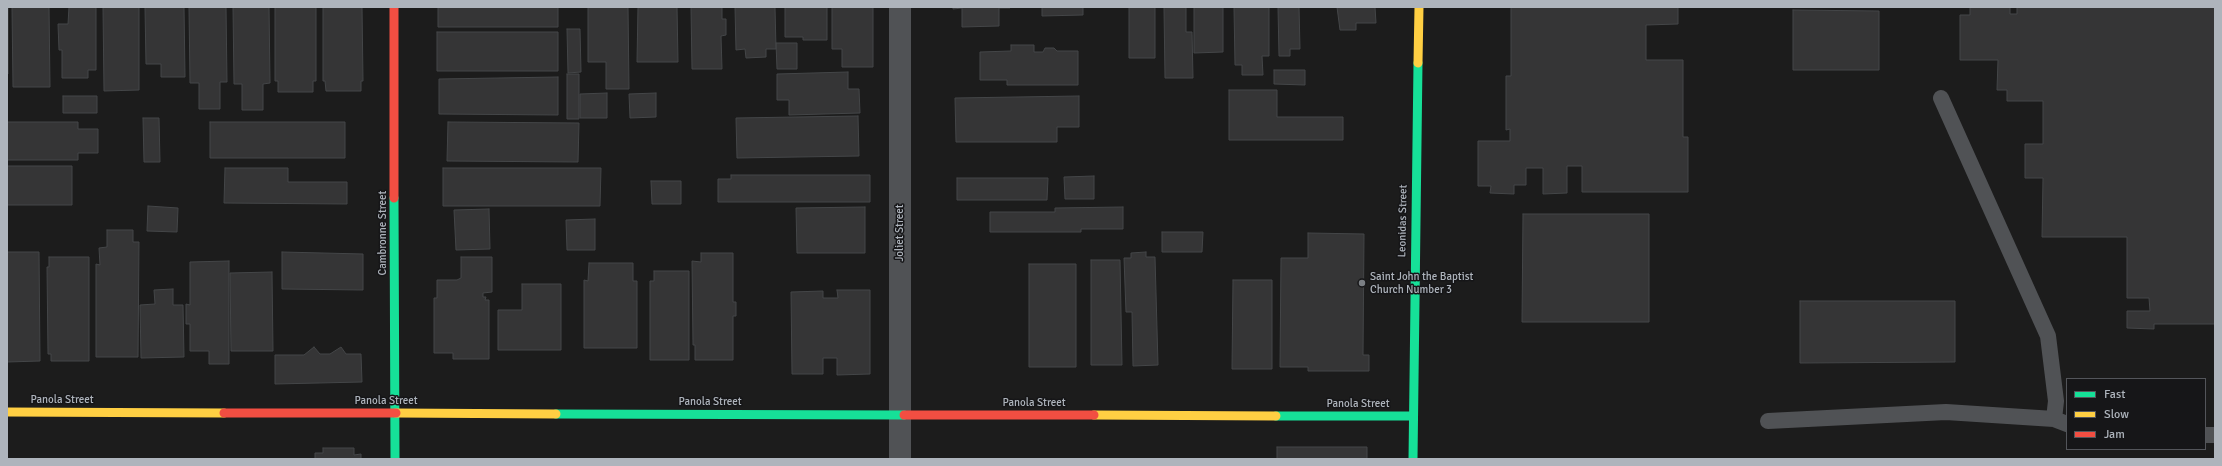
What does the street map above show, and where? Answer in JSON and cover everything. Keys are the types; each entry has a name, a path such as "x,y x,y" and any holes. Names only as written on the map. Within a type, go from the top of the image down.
{"street":[{"name":"Cambronne Street","path":"394,7 395,459"},
{"name":"Joliet Street","path":"900,7 900,459"},
{"name":"Leonidas Street","path":"1413,459 1412,416 1419,7"},
{"name":"Panola Street","path":"7,412 1412,416"}],"lane":[{"path":"1768,421 1946,412 2060,422 2048,336 1941,98"}],"building":[{"path":"8,7 8,74 7,74"},
{"path":"12,7 49,7 50,87 13,87"},
{"path":"69,7 96,7 96,70 88,70 88,78 62,78 62,50 59,50 58,24 68,24"},
{"path":"103,7 139,7 139,90 104,91"},
{"path":"145,7 184,7 185,77 161,77 161,64 146,64"},
{"path":"189,7 226,7 227,82 220,82 220,109 199,109 199,83 190,83"},
{"path":"233,7 269,7 270,83 263,84 263,110 242,110 242,84 234,84"},
{"path":"275,7 316,7 316,81 313,81 313,92 278,92 278,81 275,81"},
{"path":"323,7 362,7 363,81 361,81 361,91 326,91 325,81 323,81"},
{"path":"438,7 558,7 558,27 438,27"},
{"path":"588,7 628,7 629,89 606,89 606,62 588,62"},
{"path":"638,7 677,7 678,62 637,62"},
{"path":"691,7 722,7 722,19 726,19 726,35 721,36 722,69 692,69"},
{"path":"735,7 775,7 776,49 766,49 766,57 746,58 745,49 736,50"},
{"path":"785,7 827,7 827,40 803,40 803,37 785,37"},
{"path":"832,7 873,7 873,67 842,67 842,49 832,49"},
{"path":"953,7 1010,8 999,8 999,26 962,27 962,8 953,9"},
{"path":"1042,7 1083,7 1083,15 1042,16"},
{"path":"1129,7 1155,7 1155,58 1129,58"},
{"path":"1164,7 1186,7 1186,32 1192,32 1193,78 1165,78"},
{"path":"1194,7 1223,7 1223,52 1194,53"},
{"path":"1234,7 1269,7 1269,56 1262,56 1263,75 1242,75 1242,65 1235,65"},
{"path":"1278,7 1299,7 1300,49 1290,49 1290,56 1279,56"},
{"path":"1337,7 1375,7 1376,23 1356,23 1356,30 1340,30"},
{"path":"1511,7 1678,7 1678,24 1646,25 1646,60 1683,60 1683,137 1688,137 1688,192 1582,192 1582,166 1567,166 1567,193 1543,194 1543,168 1526,168 1526,185 1514,185 1514,194 1490,193 1491,186 1478,186 1478,141 1510,141 1510,129 1506,130 1506,76 1511,76"},
{"path":"1970,7 2010,7 2010,14 2017,14 2017,7 2215,7 2215,324 2154,324 2154,329 2127,328 2127,311 2150,311 2149,298 2127,298 2127,237 2042,237 2043,178 2025,178 2025,144 2043,144 2043,101 2007,101 2007,90 1997,90 1998,60 1960,60 1960,15 1970,15"},
{"path":"1793,10 1879,11 1879,70 1793,70"},
{"path":"567,29 580,29 581,72 568,73"},
{"path":"437,32 558,32 558,71 437,71"},
{"path":"776,43 797,43 797,69 777,69"},
{"path":"1011,45 1034,45 1034,52 1043,52 1045,48 1054,48 1057,51 1078,51 1078,85 1007,85 1007,80 980,80 980,52 1011,51"},
{"path":"1274,70 1305,70 1305,85 1274,84"},
{"path":"848,72 848,89 859,89 860,113 789,115 789,100 777,100 777,74"},
{"path":"567,74 579,74 579,119 567,119"},
{"path":"558,77 558,115 439,114 439,79"},
{"path":"1229,90 1277,90 1277,117 1343,117 1343,140 1229,140"},
{"path":"607,93 607,118 580,118 580,94"},
{"path":"656,93 656,117 630,118 629,94"},
{"path":"63,96 97,96 97,113 63,113"},
{"path":"1079,96 1079,127 1057,127 1057,142 956,142 955,98"},
{"path":"858,116 859,156 737,158 736,118"},
{"path":"143,118 159,118 160,162 144,162"},
{"path":"7,122 78,122 78,129 98,129 98,153 78,153 78,160 7,160"},
{"path":"210,122 345,122 345,158 210,158"},
{"path":"448,122 579,123 578,162 447,161"},
{"path":"7,166 72,166 72,205 7,205"},
{"path":"225,168 288,168 288,182 347,182 347,204 224,203"},
{"path":"443,168 601,168 600,206 443,206"},
{"path":"731,175 870,175 870,202 718,202 718,179 731,179"},
{"path":"1094,176 1094,199 1065,199 1064,177"},
{"path":"957,178 1048,178 1047,200 957,200"},
{"path":"651,181 681,181 681,204 652,204"},
{"path":"148,206 178,208 177,232 147,231"},
{"path":"865,207 865,253 797,253 796,208"},
{"path":"1123,207 1123,229 1081,229 1081,232 990,232 990,212 1055,212 1055,208"},
{"path":"489,209 490,249 456,250 454,210"},
{"path":"1523,214 1649,214 1649,322 1522,322"},
{"path":"595,219 595,250 567,250 566,220"},
{"path":"107,230 133,230 133,242 139,242 138,357 96,357 96,264 100,265 99,248 107,247"},
{"path":"1162,232 1203,232 1202,252 1162,252"},
{"path":"1308,233 1364,234 1363,355 1369,355 1369,371 1308,371 1308,367 1280,367 1281,258 1308,258"},
{"path":"7,252 39,252 40,361 7,362"},
{"path":"282,252 363,254 363,290 282,289"},
{"path":"1146,252 1146,257 1155,257 1158,365 1133,366 1132,312 1126,312 1124,258 1131,258 1131,253"},
{"path":"701,253 733,253 733,302 736,302 736,316 733,316 733,360 695,360 695,345 693,345 692,261 701,262"},
{"path":"49,257 89,257 89,361 51,361 51,354 48,354 47,267 49,267"},
{"path":"461,257 492,257 492,292 483,293 483,297 486,297 485,300 489,300 489,359 453,359 453,353 434,353 434,298 437,298 437,280 457,280 461,278"},
{"path":"1091,260 1120,260 1122,365 1091,365"},
{"path":"229,261 229,364 209,364 209,351 190,351 190,324 186,324 186,304 190,305 190,262"},
{"path":"589,263 633,263 633,281 637,281 637,348 584,348 584,280 588,281"},
{"path":"1029,264 1076,264 1076,367 1029,367"},
{"path":"654,271 689,271 689,360 650,360 650,281 654,281"},
{"path":"272,272 273,351 231,351 230,273"},
{"path":"1233,280 1272,280 1272,369 1232,369"},
{"path":"522,284 561,284 561,350 498,350 498,310 522,310"},
{"path":"173,289 173,305 183,305 184,357 141,358 140,305 155,304 154,290"},
{"path":"837,290 870,290 870,374 837,375 837,358 823,358 823,374 792,374 791,292 823,291 823,298 838,298"},
{"path":"1800,301 1955,301 1955,362 1800,363"},
{"path":"314,347 320,354 330,354 341,347 346,354 361,354 362,382 275,384 275,355 304,355"},
{"path":"1277,447 1367,447 1367,459 1277,459"},
{"path":"323,448 354,448 354,455 361,454 361,459 315,459 315,453 323,453"}],"traffic: fast":[{"path":"1413,459 1418,63"},
{"path":"394,198 395,459"},
{"path":"556,414 904,415"},
{"path":"1276,416 1412,416"}],"traffic: slow":[{"path":"1418,63 1419,7"},
{"path":"7,412 224,413"},
{"path":"396,413 556,414"},
{"path":"1094,415 1276,416"}],"traffic: jam":[{"path":"394,7 394,198"},
{"path":"224,413 396,413"},
{"path":"904,415 1094,415"}],"place":[{"name":"Saint John the Baptist Church Number 3","path":"1362,283"}]}
